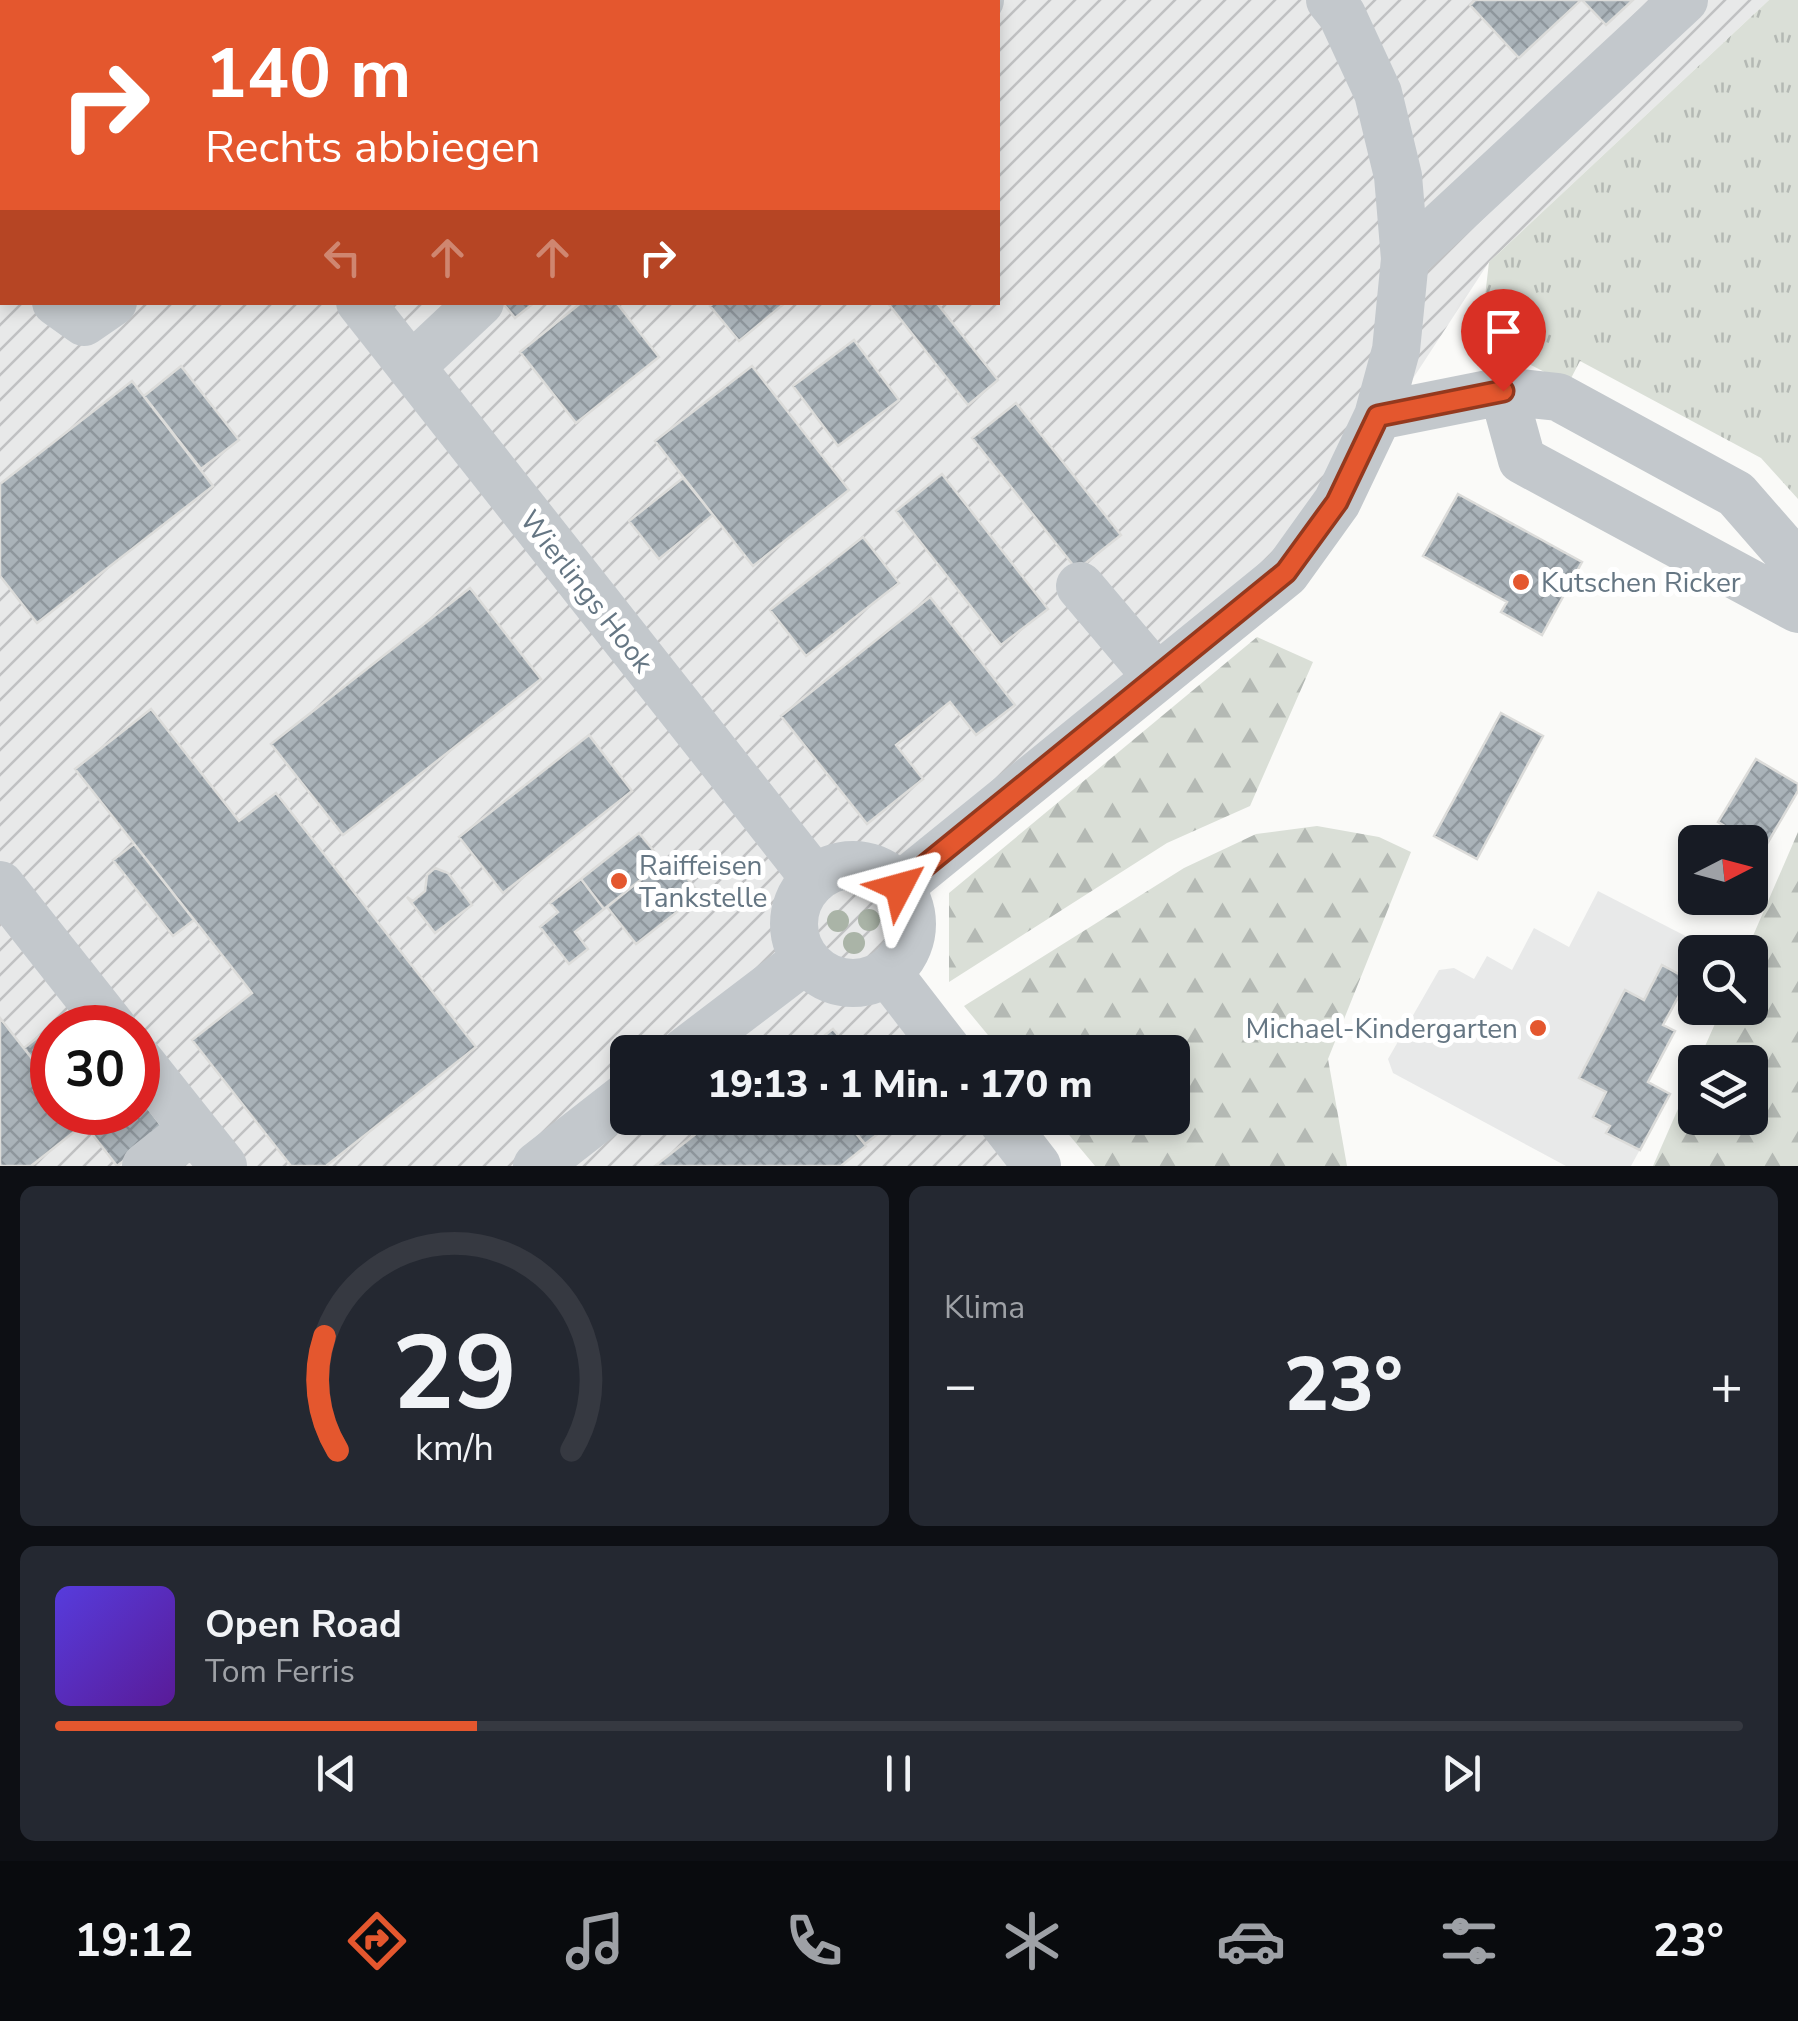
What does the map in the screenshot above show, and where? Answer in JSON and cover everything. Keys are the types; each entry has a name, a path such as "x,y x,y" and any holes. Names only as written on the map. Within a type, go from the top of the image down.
{"street":[{"path":"899,887 1286,572 1337,502 1378,416 1396,350 1404,259 1398,176 1378,93 1342,15 1330,0"},
{"path":"1404,259 1684,0"},
{"path":"60,305 84,322 109,305"},
{"name":"Wierlings Hook","path":"362,305 815,879"},
{"path":"410,367 477,305"},
{"path":"1378,416 1503,391 1558,398 1736,494 1798,565"},
{"path":"1503,391 1522,460 1798,609"},
{"path":"1080,586 1158,677"},
{"path":"849,865 885,874 899,887 908,902 911,936 906,952 888,972 867,982 844,983 822,975 805,960 796,940 794,917 801,896 815,879 831,869 849,865"},
{"path":"0,885 95,1005"},
{"path":"706,1035 805,960"},
{"path":"888,972 936,1035"},
{"path":"160,1087 223,1166"},
{"path":"538,1166 610,1109"},
{"path":"146,1166 193,1129"},
{"path":"1013,1135 1038,1166"}],"shaded area":[{"path":"1000,0 1769,0 1489,262 1286,573 908,902 911,936 899,962 940,1035 610,1035 610,1135 1013,1135 1037,1166 0,1166 0,305 1000,305"},
{"name":"Michael-Kindergarten","path":"1598,891 1684,935 1678,935 1678,997 1664,1024 1675,1031 1648,1082 1670,1094 1631,1166 1566,1166 1393,1073 1388,1059 1439,970 1454,968 1474,979 1487,956 1512,970 1534,928 1569,947"}],"green space":[{"path":"1769,0 1798,0 1798,499 1761,458 1580,361 1568,384 1513,356 1477,366 1489,262"},
{"path":"1257,637 1313,662 1250,806 1167,843 949,982 949,893"},
{"path":"1317,826 1379,837 1411,852 1328,1059 1347,1166 1095,1166 1069,1135 1190,1135 1190,1035 988,1035 964,1006 1184,868 1256,834"},
{"path":"1798,832 1798,1166 1653,1166 1678,1109 1678,1135 1768,1135 1768,1045 1706,1045 1714,1025 1768,1025 1768,935 1753,935 1762,915 1768,915 1768,901"}],"building":[{"path":"1475,0 1581,0 1519,58 1470,5"},
{"path":"1582,0 1633,0 1606,25"},
{"path":"504,305 531,305 515,318"},
{"path":"578,305 618,305 659,357 576,423 520,352"},
{"path":"711,305 782,305 739,341"},
{"path":"889,305 938,305 998,380 968,405"},
{"path":"854,340 899,400 838,446 793,386"},
{"path":"181,366 239,440 201,469 144,396"},
{"path":"752,366 849,490 753,566 655,441"},
{"path":"132,381 213,486 37,623 0,576 0,484"},
{"path":"1016,403 1121,535 1077,570 972,438"},
{"path":"942,474 1048,609 1001,645 896,511"},
{"path":"683,478 713,515 659,559 629,521"},
{"name":"Kutschen Ricker","path":"1458,494 1582,562 1542,635 1501,612 1507,602 1423,556"},
{"path":"863,537 899,583 806,656 770,610"},
{"path":"470,588 541,679 343,835 271,744"},
{"path":"930,597 1015,705 976,735 950,702 896,745 923,779 867,824 781,716"},
{"path":"151,709 239,821 276,793 476,1047 326,1166 291,1166 192,1040 252,993 75,769"},
{"path":"1501,713 1543,736 1477,859 1434,836"},
{"path":"589,735 632,791 503,893 459,837"},
{"path":"1756,759 1798,784 1798,791 1768,842 1768,825 1718,822"},
{"path":"639,833 663,862 604,909 581,879"},
{"path":"134,844 194,920 173,936 113,860"},
{"path":"673,861 700,894 636,944 607,907 663,862 666,867"},
{"path":"435,868 448,873 472,905 435,933 407,897 413,901 425,891 427,875"},
{"path":"581,879 604,909 575,932 588,949 569,964 540,927 558,912 550,903"},
{"path":"1662,965 1678,974 1678,997 1663,1025 1675,1031 1648,1082 1670,1094 1640,1150 1606,1133 1610,1126 1593,1117 1606,1092 1579,1078 1625,990 1644,1000"},
{"path":"0,1018 30,1056 30,1135 70,1135 31,1166 0,1166"},
{"path":"93,1135 156,1135 117,1166"},
{"path":"694,1135 857,1135 866,1146 841,1166 655,1166"},
{"path":"858,1135 876,1135 865,1144"}],"place":[{"name":"Kutschen Ricker","path":"1521,582"},
{"name":"Raiffeisen Tankstelle","path":"619,881"},
{"name":"Michael-Kindergarten","path":"1538,1028"}],"route":[{"path":"899,887 1286,572 1337,502 1378,416 1503,391"}]}
